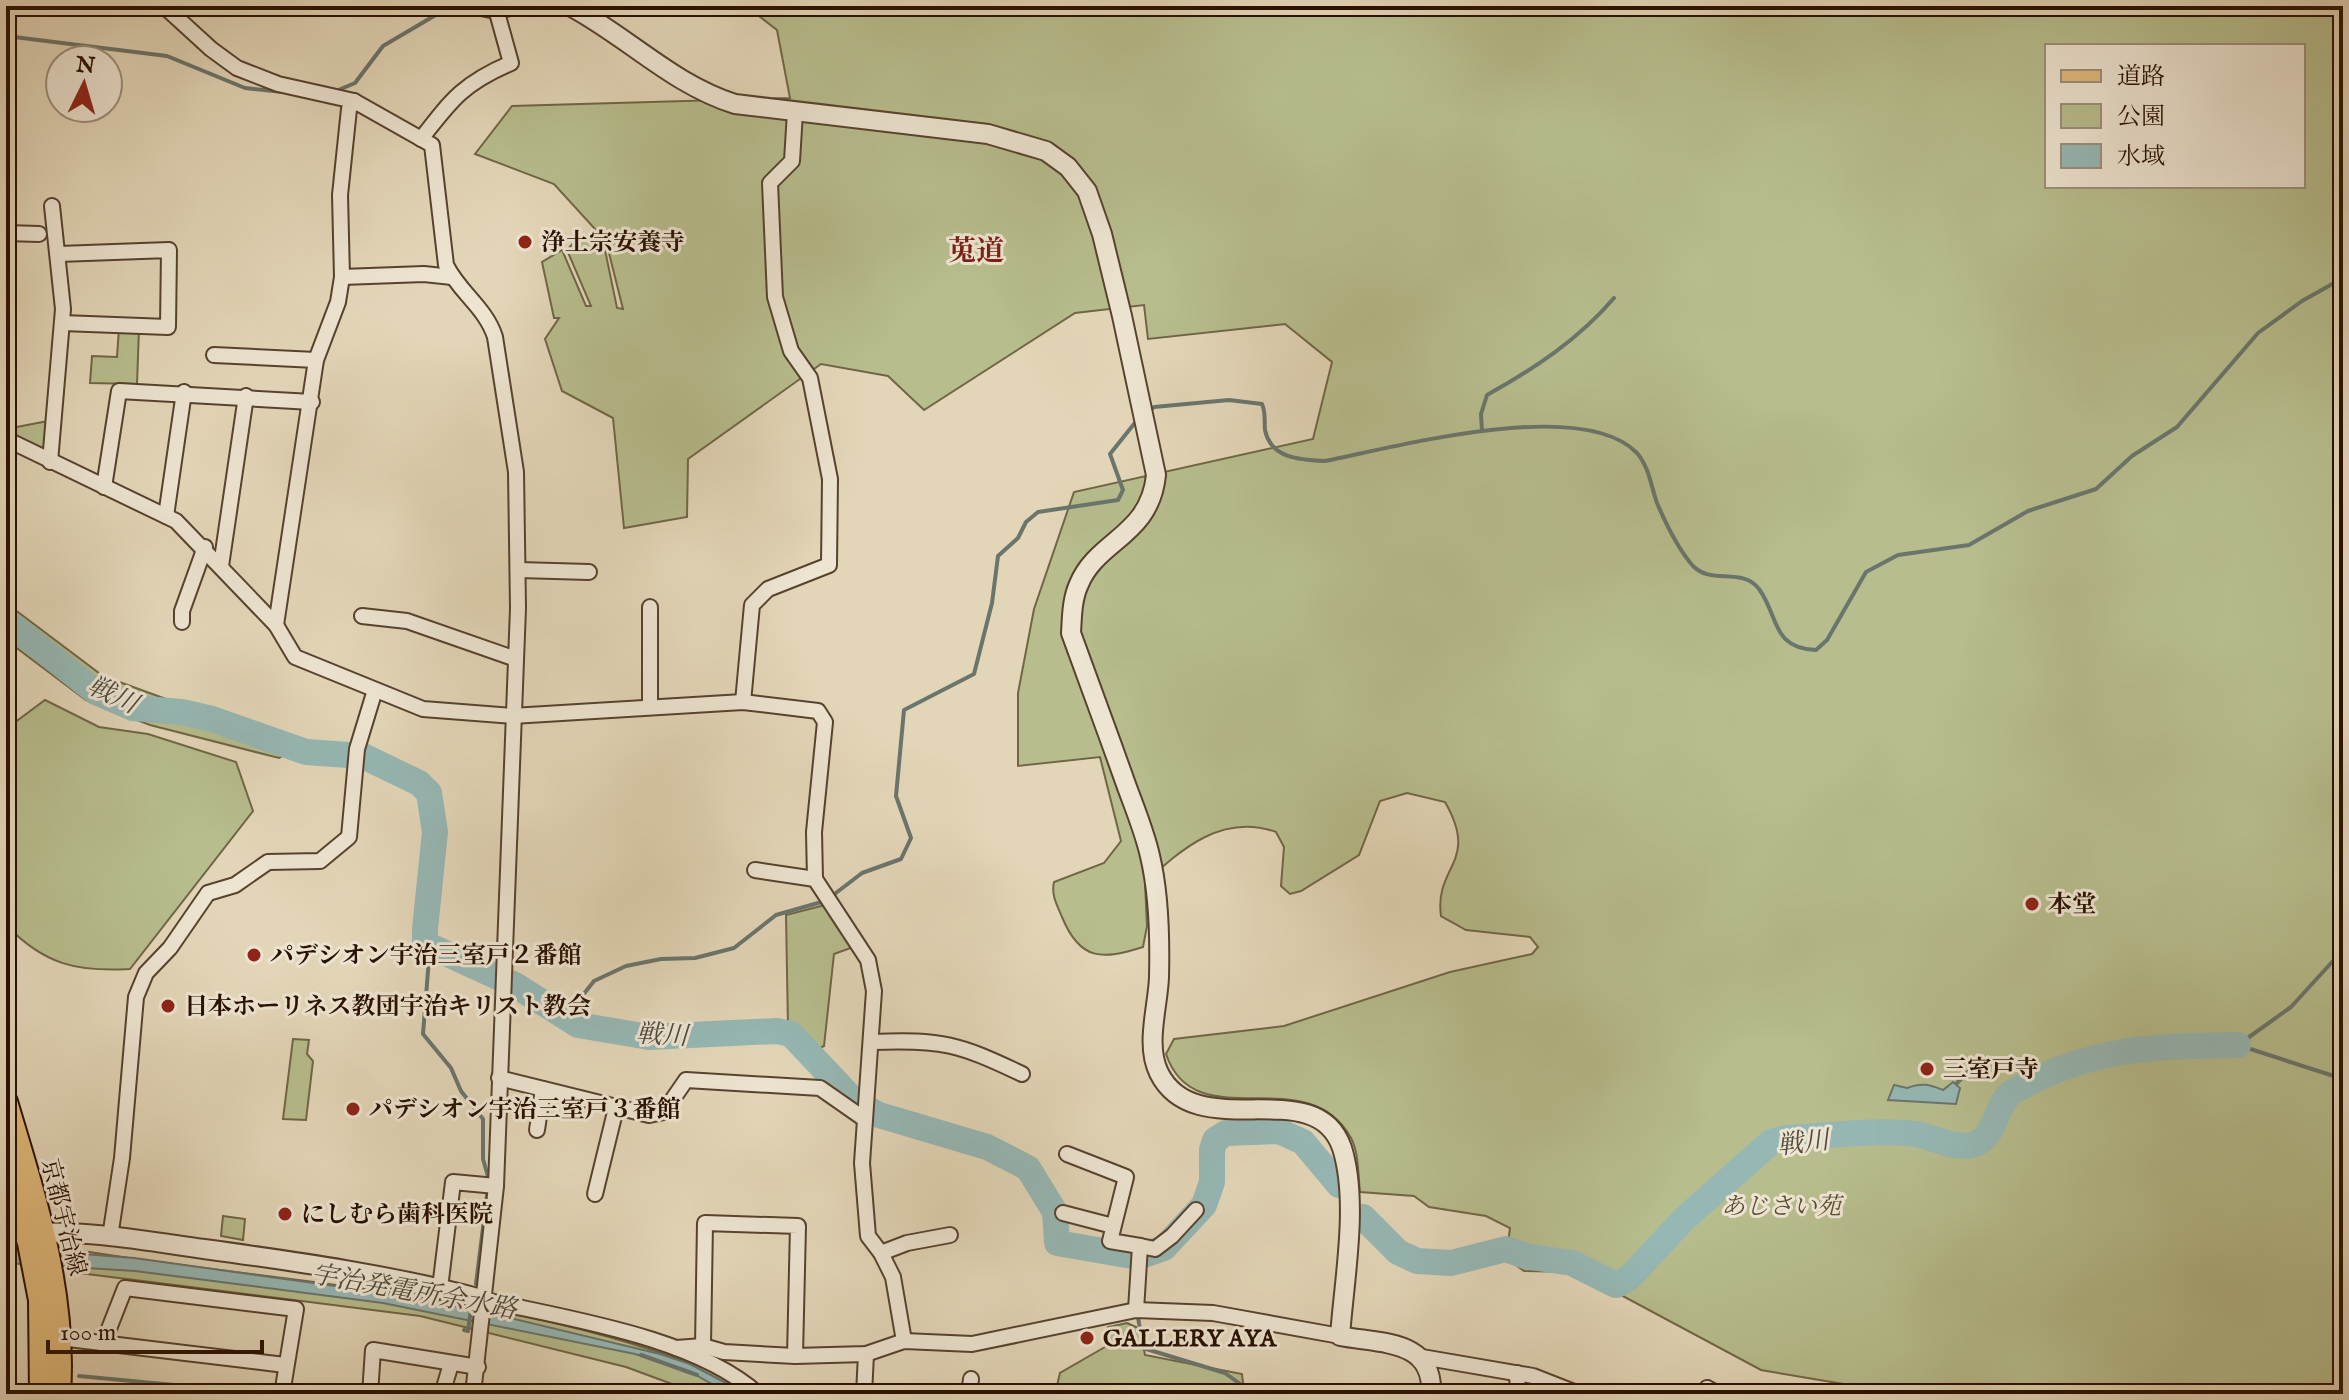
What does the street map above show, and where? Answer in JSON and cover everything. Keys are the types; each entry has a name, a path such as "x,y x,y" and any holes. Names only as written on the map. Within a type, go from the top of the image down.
{"main road":[{"name":"京都宇治線","path":"6,1102 31,1237"},
{"name":"京都宇治線","path":"6,1168 44,1271 60,1338 59,1394"},
{"name":"京都宇治線","path":"41,1394 44,1271"}],"street":[{"path":"164,6 237,68 278,84 354,101 432,145 442,250 452,277 490,320 495,337 516,472 519,570 499,1078 485,1304 473,1394"},
{"path":"570,6 608,27 700,93 735,104 988,134 1046,151 1068,167 1087,191 1102,234 1155,463 1152,496 1133,527 1087,570 1079,582 1072,606 1071,633 1150,856 1159,954 1153,1054 1159,1073 1171,1091 1199,1107 1307,1114 1321,1120 1337,1136 1343,1152 1348,1224 1340,1336"},
{"path":"421,139 446,107 476,78 511,63 496,7"},
{"path":"276,625 316,360 338,302 342,277 340,195 349,109 354,101"},
{"path":"743,702 752,605 768,589 829,565 830,479 810,378 791,351 775,297 770,183 792,161 795,112"},
{"path":"50,462 62,323 59,254 52,206"},
{"path":"6,233 40,233"},
{"path":"59,254 169,250 168,327 62,323"},
{"path":"342,277 424,274 452,277"},
{"path":"214,355 316,360"},
{"path":"104,487 119,391 184,392 312,402"},
{"path":"166,516 184,392"},
{"path":"221,566 246,396"},
{"path":"6,439 176,521 205,547 276,625 295,657 423,709 512,716 650,705 743,702 818,711 825,722 814,832 815,879 868,960 874,991 862,1163 868,1236 893,1277 904,1341"},
{"path":"182,622 182,611 205,547"},
{"path":"519,570 589,572"},
{"path":"650,607 650,705"},
{"path":"362,616 407,621 516,659"},
{"path":"110,1237 122,1158 136,997 146,973 170,948 208,893 235,885 268,862 320,861 340,848 349,837 356,754 375,690"},
{"path":"755,870 815,879"},
{"path":"872,1042 931,1040 972,1050 1022,1074"},
{"path":"499,1078 649,1115 664,1112 686,1080 820,1088 864,1111"},
{"path":"537,1130 543,1089"},
{"path":"595,1194 616,1108"},
{"path":"1067,1154 1126,1177 1110,1241 1139,1253 1155,1249 1196,1210"},
{"path":"440,1288 453,1182 491,1185"},
{"path":"1063,1213 1113,1226"},
{"path":"703,1346 705,1223 798,1226 795,1356"},
{"path":"881,1253 907,1243 950,1235"},
{"path":"31,1237 110,1237 293,1261 440,1288 485,1304 676,1348 744,1381 758,1394"},
{"path":"1136,1310 1139,1253"},
{"path":"103,1344 125,1288 296,1309 282,1394"},
{"path":"676,1348 703,1346 724,1352 795,1356 866,1354 904,1341 972,1344 1136,1310 1213,1313 1414,1351 1429,1366 1431,1394"},
{"path":"60,1338 285,1365"},
{"path":"370,1394 373,1350 478,1367"},
{"path":"864,1394 866,1354"},
{"path":"1422,1357 1517,1373 1579,1394"},
{"path":"442,1394 451,1364"},
{"path":"1517,1373 1518,1394"},
{"path":"1706,1394 1707,1388 1718,1394"}],"green space":[{"name":"あじさい苑","path":"746,6 2343,6 2343,1394 1873,1394 1861,1387 1761,1370 1578,1272 1524,1271 1506,1258 1510,1228 1486,1216 1429,1207 1414,1196 1360,1192 1354,1144 1332,1115 1308,1103 1226,1097 1201,1092 1180,1079 1166,1054 1174,1039 1284,1026 1450,972 1532,954 1538,947 1530,937 1466,930 1441,916 1444,885 1457,851 1455,822 1445,802 1407,793 1380,801 1359,855 1301,891 1290,894 1281,886 1284,847 1276,832 1257,827 1238,827 1204,837 1145,883 1147,926 1143,947 1104,955 1085,949 1076,942 1056,904 1054,882 1104,863 1121,841 1100,757 1018,766 1018,693 1034,609 1074,492 1313,439 1332,362 1285,324 1148,339 1144,305 1075,313 924,410 888,376 821,364 688,459 687,517 624,528 613,418 562,391 545,339 559,318 554,318 542,262 562,250 586,306 591,306 567,250 579,237 592,235 604,245 617,308 623,309 606,241 554,184 475,154 512,106 790,98 777,30"},
{"path":"119,328 139,329 137,384 90,383 92,356 117,357"},
{"path":"48,421 49,448 39,451 6,436 6,429"},
{"path":"6,603 103,676 166,699 251,721 290,736 299,747 279,758 150,725 86,700 6,640"},
{"path":"45,700 99,727 148,734 236,762 253,811 130,969 94,969 63,963 34,949 6,925 6,729"},
{"path":"829,904 856,946 834,954 824,1046 814,1051 788,1028 786,915"},
{"path":"293,1039 309,1040 307,1054 313,1061 306,1120 283,1119"},
{"path":"223,1216 245,1219 243,1240 221,1236"},
{"path":"83,1251 374,1290 519,1315 683,1360 719,1374 748,1394 699,1394 626,1367 420,1316 79,1273 71,1268"},
{"path":"1127,1323 1140,1329 1145,1355 1242,1374 1243,1383 1255,1394 1055,1394 1060,1373 1105,1347 1108,1327"}],"water":[{"path":"1953,1082 1960,1088 1956,1104 1888,1100 1894,1085 1907,1088 1926,1085 1943,1090"},
{"path":"6,1248 134,1258 357,1289 477,1310 660,1354 690,1364 747,1394 729,1394 689,1371 635,1354 383,1303 135,1271 6,1263"}],"waterway":[{"path":"336,91 355,83 383,46 451,6"},
{"path":"6,36 167,56 245,88 283,92"},
{"path":"1148,412 1154,407 1229,400 1262,404 1265,430 1274,447 1288,456 1316,461 1487,430 1575,428 1611,436 1641,458 1664,519 1693,566 1709,575 1752,582 1765,599 1783,637 1801,648 1816,650 1827,640 1866,572 1898,555 1969,545 2028,511 2096,489 2132,456 2177,427 2258,333 2302,301 2343,278"},
{"path":"1482,431 1481,414 1487,395 1555,352 1586,327 1614,298"},
{"path":"832,896 862,873 901,859 911,838 896,796 904,710 974,674 992,603 998,556 1018,538 1026,522 1038,512 1118,500 1123,490 1110,454 1138,419"},
{"name":"戦川","path":"6,621 96,692 133,708 182,712 212,719 306,752 363,756 419,783 429,793 435,832 425,929 425,942 430,946 515,985 578,1025 649,1037 777,1031 791,1034 857,1104 879,1115 987,1147 1028,1168 1055,1212 1057,1243 1138,1257 1164,1248 1204,1205 1212,1182 1215,1140 1226,1133 1279,1131 1303,1142 1339,1185"},
{"path":"565,1018 594,981 626,966 661,959 695,958 734,948 776,915 825,901"},
{"path":"430,946 423,1034 451,1068 461,1091 483,1119 483,1159 489,1180 476,1284"},
{"path":"2238,1045 2291,1007 2343,950"},
{"path":"2238,1045 2343,1079"},
{"name":"戦川","path":"1363,1217 1398,1252 1417,1261 1451,1263 1506,1249 1525,1256 1572,1263 1616,1285 1629,1278 1684,1219 1771,1142 1785,1138 1884,1132 1916,1134 1954,1145 1970,1145 1988,1134 2011,1093 2066,1067 2121,1052 2238,1045"},
{"path":"1957,1083 1980,1060"},
{"path":"464,1330 468,1331 471,1309"},
{"path":"1138,1317 1143,1348 1225,1373 1254,1394"},
{"name":"宇治発電所余水路","path":"641,1355 697,1375"},
{"path":"79,1376 269,1394"}],"place":[{"name":"浄土宗安養寺","path":"525,242"},
{"name":"本堂","path":"2032,904"},
{"name":"パデシオン宇治三室戸２番館","path":"254,955"},
{"name":"日本ホーリネス教団宇治キリスト教会","path":"168,1006"},
{"name":"三室戸寺","path":"1927,1069"},
{"name":"パデシオン宇治三室戸３番館","path":"353,1109"},
{"name":"にしむら歯科医院","path":"285,1214"},
{"name":"GALLERY AYA","path":"1087,1338"}],"district":[{"name":"莵道","path":"976,250"}]}
